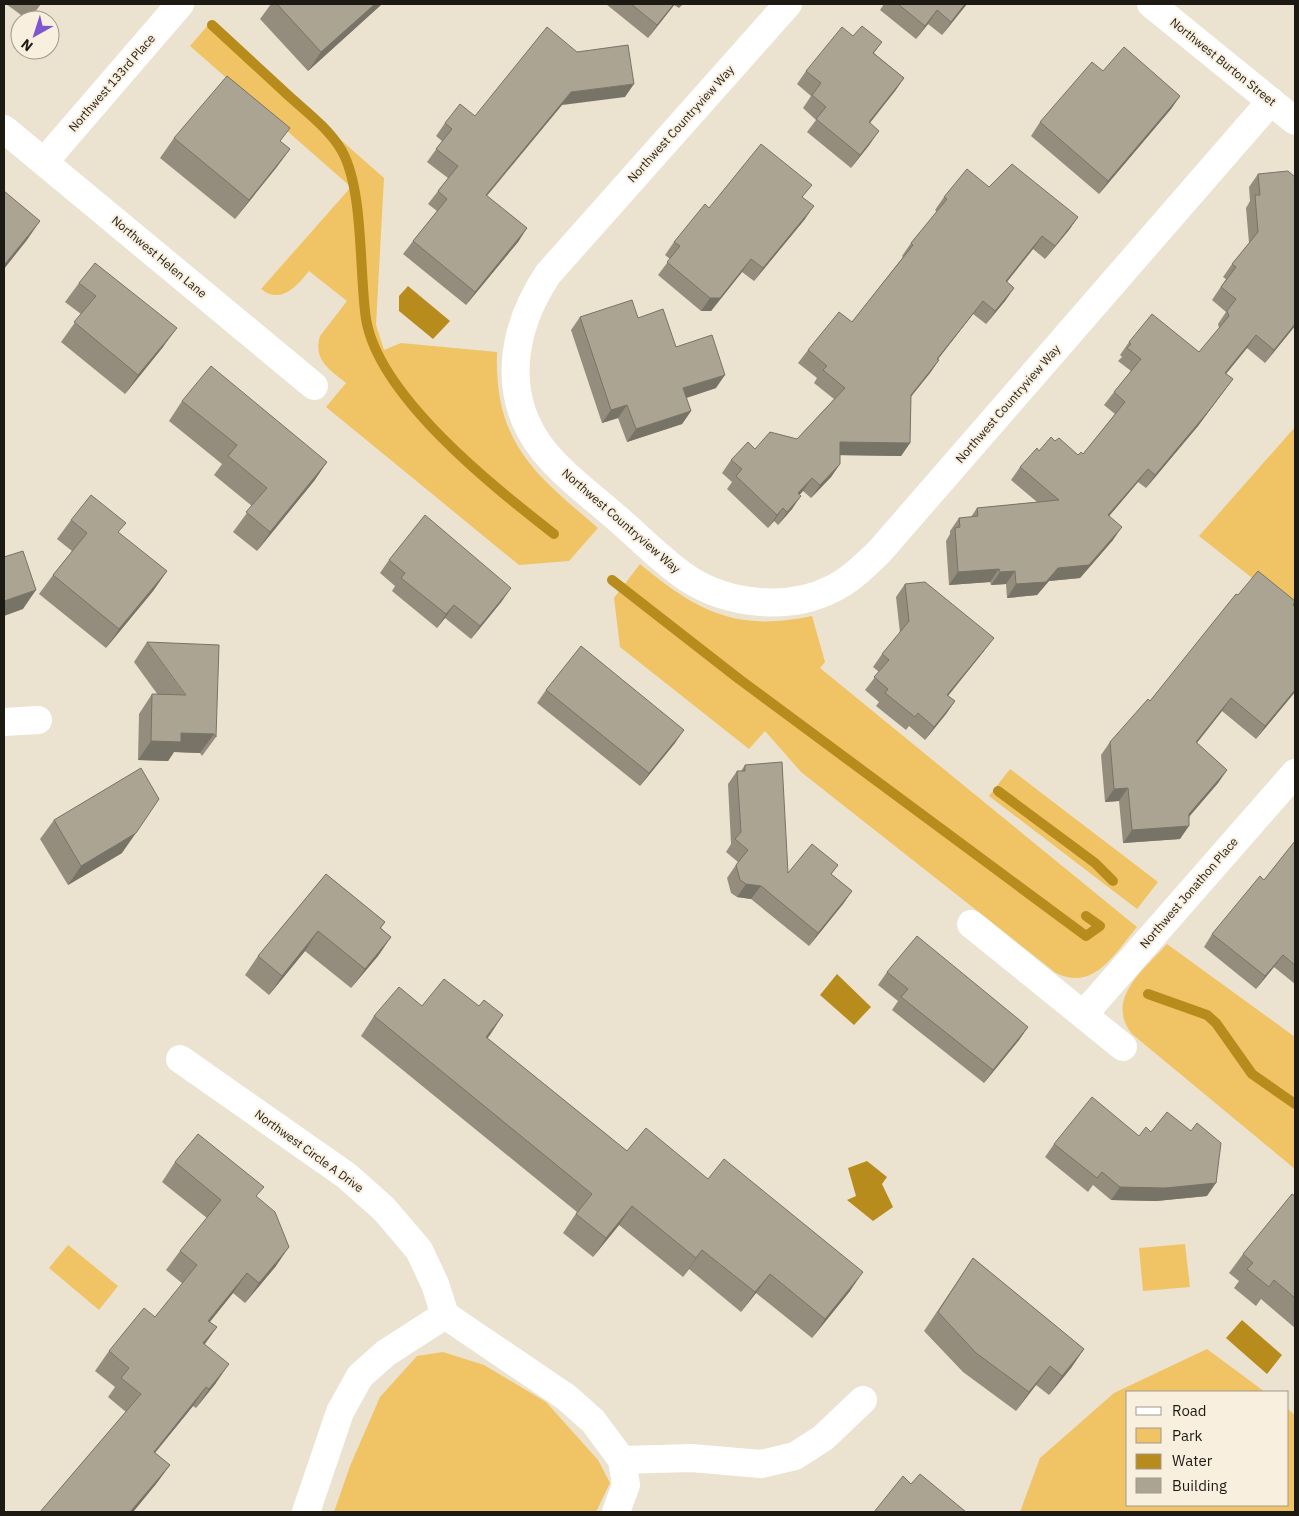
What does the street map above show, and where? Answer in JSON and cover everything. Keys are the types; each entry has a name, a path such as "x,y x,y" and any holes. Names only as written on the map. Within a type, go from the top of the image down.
{"street":[{"name":"Northwest 133rd Place","path":"44,162 180,4"},
{"name":"Northwest Countryview Way","path":"788,4 548,274 535,294 517,340 518,397 527,425 543,450 563,471 671,566 697,583 721,594 738,598 774,604 808,598 832,590 853,576 873,558 1271,101"},
{"name":"Northwest Burton Street","path":"1151,4 1295,121"},
{"name":"Northwest Helen Lane","path":"4,129 314,386"},
{"path":"4,722 38,720"},
{"name":"Northwest Jonathon Place","path":"1084,1014 1295,772"},
{"path":"971,924 1084,1014 1123,1048"},
{"name":"Northwest Circle A Drive","path":"180,1059 347,1176 384,1209 419,1250 436,1284 444,1314"},
{"path":"306,1512 340,1412 360,1376 386,1353 444,1314 566,1397 593,1421 622,1460 626,1485 616,1512"},
{"path":"622,1460 691,1458 761,1464 795,1456 823,1438 862,1400"}],"green space":[{"path":"209,24 384,178 376,325 384,350 401,343 497,352 498,383 503,410 511,433 523,454 555,491 598,528 569,561 519,565 326,407 346,383 324,363 318,344 320,336 347,301 309,271 288,292 275,295 261,289 351,187 190,46"},
{"path":"1295,427 1295,612 1199,536"},
{"path":"640,564 681,595 719,614 739,619 761,621 812,616 825,662 820,668 1137,927 1112,958 1093,974 1069,978 1056,973 801,772 765,731 749,749 620,647 614,598"},
{"path":"1010,769 1158,882 1137,909 989,796"},
{"path":"1167,944 1295,1037 1295,1169 1132,1034 1125,1021 1123,1009 1125,997 1139,974"},
{"path":"1185,1244 1190,1287 1143,1291 1139,1248"},
{"path":"68,1245 118,1286 99,1310 49,1268"},
{"path":"1207,1349 1264,1391 1126,1391 1126,1506 1289,1506 1289,1410 1295,1415 1295,1512 1020,1512 1040,1458 1114,1393"},
{"path":"443,1352 484,1365 546,1402 598,1460 610,1483 596,1512 334,1512 350,1466 380,1397 417,1356"}],"water":[{"path":"408,286 450,321 433,339 399,311 399,296"},
{"path":"837,974 871,1007 854,1025 820,995"},
{"path":"867,1161 887,1177 882,1184 893,1207 873,1221 847,1200 856,1196 848,1168"},
{"path":"1242,1320 1282,1355 1267,1374 1226,1338"}],"building":[{"path":"277,4 375,4 321,52"},
{"path":"631,4 674,4 657,25"},
{"path":"898,4 965,4 951,22 937,10 925,26"},
{"path":"862,26 882,42 873,53 904,78 869,122 879,131 860,155 816,119 826,107 812,95 821,83 806,71 842,27 853,36"},
{"path":"547,27 577,52 628,45 634,84 571,92 486,195 527,228 475,292 413,241 447,199 438,191 458,166 436,149 452,129 445,123 460,104 475,116"},
{"path":"1124,47 1180,96 1108,181 1040,122 1092,62 1103,71"},
{"path":"227,76 290,128 280,141 290,149 249,200 174,138"},
{"path":"761,144 812,185 802,197 814,206 763,268 751,259 720,298 710,298 667,262 680,246 674,242 705,204 709,208"},
{"path":"1012,164 1078,217 1055,246 1042,236 1006,281 1014,288 995,311 983,301 937,359 939,360 911,395 910,443 840,442 840,464 820,485 812,478 798,493 801,496 787,512 783,508 777,515 736,476 742,469 731,460 748,442 755,449 770,432 797,439 845,388 823,370 827,366 808,350 839,312 852,322 913,245 911,243 947,199 944,197 967,169 989,187"},
{"path":"1288,171 1295,177 1295,324 1274,350 1256,335 1225,373 1233,379 1207,413 1155,475 1148,469 1108,515 1122,527 1089,565 1058,568 1046,582 1016,584 1015,571 1000,572 999,569 958,572 955,528 960,527 959,518 978,516 977,508 1059,500 1020,467 1037,448 1039,451 1051,437 1055,441 1059,438 1078,455 1081,452 1083,454 1125,402 1114,392 1141,359 1127,348 1131,344 1129,342 1152,314 1199,352 1229,316 1227,311 1236,299 1221,287 1236,267 1232,264 1258,232 1255,195 1260,195 1258,174"},
{"path":"4,191 40,221 5,264 4,263"},
{"path":"95,263 177,328 138,375 74,322 96,296 79,283"},
{"path":"632,300 638,318 663,309 676,347 712,335 725,375 683,388 691,411 636,429 627,405 611,410 580,317"},
{"path":"211,366 327,462 270,532 246,512 267,488 228,456 237,445 182,401"},
{"path":"91,495 126,523 118,532 167,571 119,629 53,575 87,533 71,520"},
{"path":"425,515 511,588 480,626 454,605 446,614 401,578 405,573 389,560"},
{"path":"23,551 36,590 4,601 4,557"},
{"path":"1258,571 1295,601 1293,605 1295,607 1295,690 1265,726 1231,698 1196,742 1227,770 1189,814 1189,826 1132,830 1128,788 1114,789 1110,742 1148,699 1150,701 1236,594 1238,595"},
{"path":"925,582 994,638 947,695 955,701 934,727 918,713 915,717 885,693 888,689 874,677 889,660 882,654 909,621 905,584"},
{"path":"147,642 219,645 216,737 214,734 181,733 181,742 151,741 152,694 186,695"},
{"path":"581,646 684,730 649,773 546,690"},
{"path":"782,762 788,873 812,844 838,865 831,874 852,891 818,933 761,886 746,884 740,880 736,865 748,850 735,839 741,832 737,771 745,771 745,765"},
{"path":"141,768 159,799 136,833 81,866 54,820"},
{"path":"1295,841 1295,965 1283,955 1265,976 1212,934 1260,876 1264,880"},
{"path":"326,874 385,922 380,928 391,937 365,969 318,931 282,976 258,956"},
{"path":"917,936 1028,1027 993,1070 901,997 908,989 887,972"},
{"path":"444,979 479,1006 484,1000 503,1015 486,1037 627,1151 646,1128 708,1179 724,1159 863,1272 825,1319 770,1274 755,1292 702,1250 696,1258 632,1206 606,1238 576,1214 592,1194 374,1016 399,987 422,1006"},
{"path":"1092,1097 1139,1136 1146,1127 1151,1132 1167,1112 1191,1131 1197,1123 1221,1143 1216,1183 1165,1188 1120,1187 1102,1172 1097,1178 1054,1144"},
{"path":"198,1134 264,1187 256,1196 275,1212 289,1247 259,1283 247,1273 208,1321 217,1327 203,1343 229,1364 209,1389 206,1387 154,1452 170,1465 130,1512 40,1512 141,1394 121,1378 129,1368 109,1351 144,1308 155,1317 197,1265 180,1251 221,1200 175,1162"},
{"path":"1292,1194 1295,1196 1295,1298 1274,1280 1269,1287 1247,1269 1253,1263 1243,1254"},
{"path":"973,1258 1084,1349 1062,1376 1050,1366 1029,1392 976,1353 938,1312"},
{"path":"920,1474 966,1512 874,1512 903,1476 911,1484"}],"waterway":[{"path":"212,25 318,122 342,151 354,188 360,232 366,319 375,349 392,379 415,409 442,438 501,492 554,534"},
{"path":"612,580 739,679 1086,936 1100,926 1086,916"},
{"path":"998,791 1095,863 1113,881"},
{"path":"1148,994 1207,1015 1216,1023 1252,1074 1295,1104"}]}
